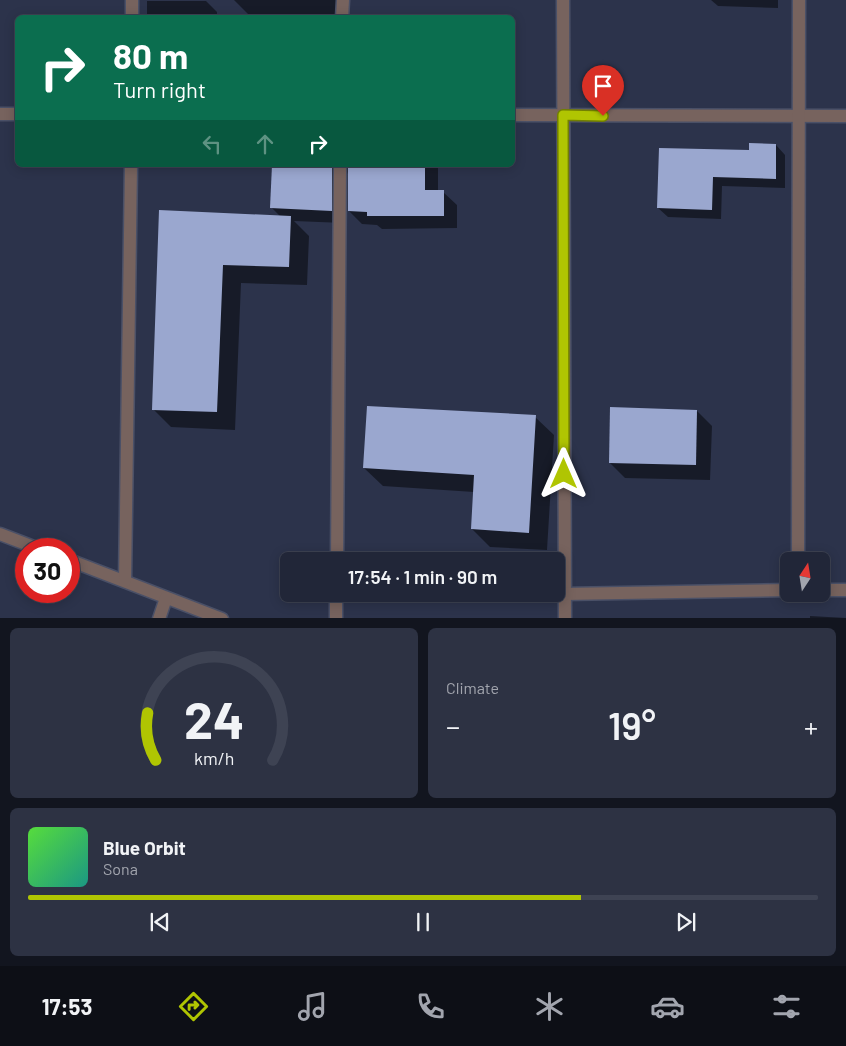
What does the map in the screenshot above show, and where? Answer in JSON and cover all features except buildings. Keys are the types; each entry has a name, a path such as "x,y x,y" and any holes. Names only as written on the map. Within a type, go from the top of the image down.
{"street":[{"path":"132,0 132,15"},
{"path":"342,15 343,0"},
{"path":"563,0 564,552"},
{"path":"798,552 800,0"},
{"path":"0,114 15,114"},
{"path":"515,115 846,116"},
{"path":"125,581 131,167"},
{"path":"337,552 340,167"},
{"path":"0,534 15,540"},
{"path":"80,564 222,618"},
{"path":"565,594 780,590"},
{"path":"830,590 846,590"},
{"path":"159,618 166,598"},
{"path":"336,602 336,618"},
{"path":"564,602 564,618"}],"route":[{"path":"564,474 563,115 603,116"}]}
